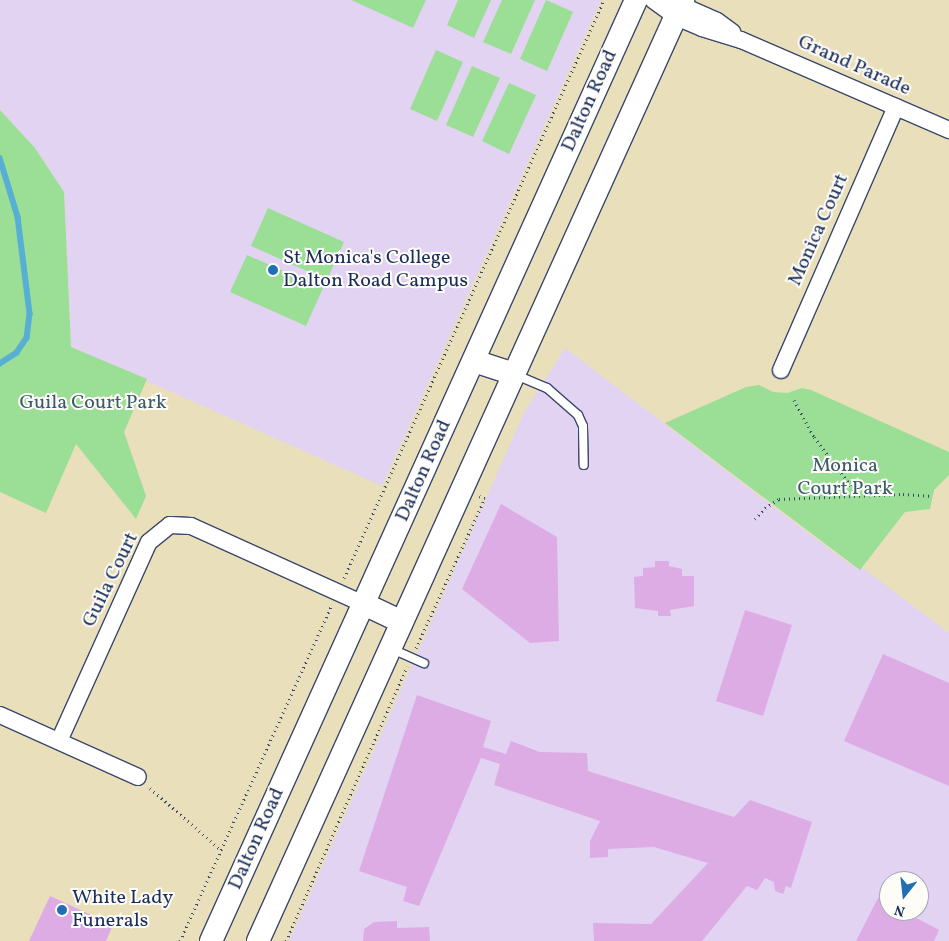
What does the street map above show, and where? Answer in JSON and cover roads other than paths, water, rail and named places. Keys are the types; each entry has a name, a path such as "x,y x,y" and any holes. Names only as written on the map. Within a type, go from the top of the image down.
{"main road":[{"name":"Dalton Road","path":"211,941 636,0"},
{"path":"258,941 463,489 677,5"},
{"path":"474,361 514,374"},
{"path":"364,604 402,622"}],"street":[{"name":"Grand Parade","path":"653,0 677,5 717,21 742,40 949,130"},
{"name":"Monica Court","path":"781,370 896,107"},
{"name":"Guila Court","path":"59,741 149,542 162,529 179,524 191,526 364,604"},
{"path":"0,715 138,777"}],"lane":[{"path":"514,374 546,388 578,415 584,426 584,465"},
{"path":"390,648 424,663"}],"waterway":[{"path":"0,158 18,217 30,314 27,338 17,353 0,364"}],"place":[{"name":"St Monica's College Dalton Road Campus","path":"273,270"},
{"name":"White Lady Funerals","path":"62,910"}],"park label":[{"name":"Guila Court Park","path":"93,403"},
{"name":"Monica Court Park","path":"845,478"}]}
